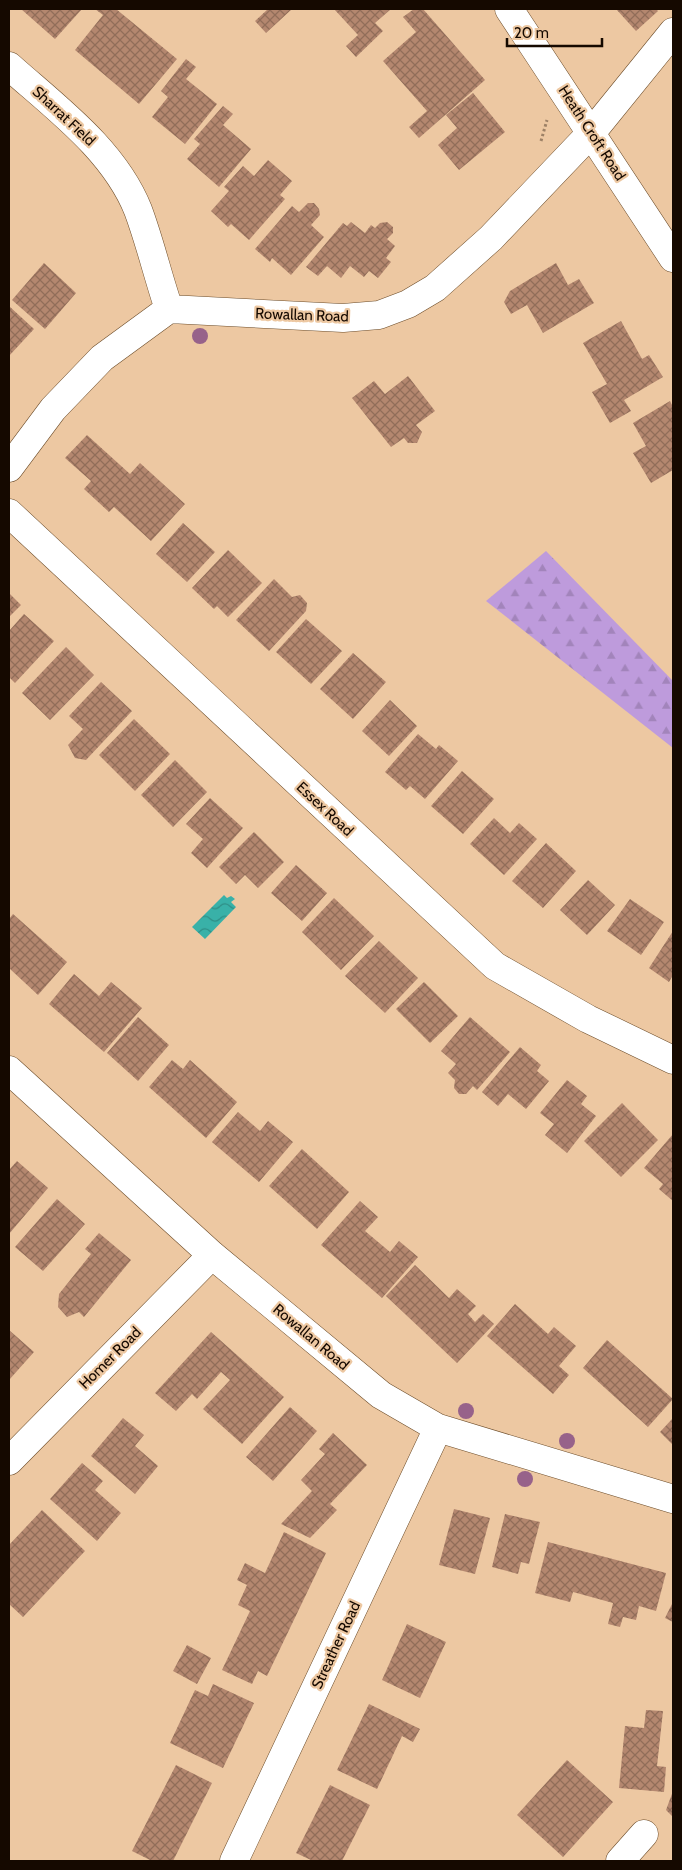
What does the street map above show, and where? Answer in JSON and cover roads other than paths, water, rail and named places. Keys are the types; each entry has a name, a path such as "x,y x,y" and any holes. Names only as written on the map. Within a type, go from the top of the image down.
{"street":[{"name":"Heath Croft Road","path":"509,9 592,132 673,258"},
{"name":"Rowallan Road","path":"169,309 343,318 380,315 408,304 436,288 491,238 592,132 673,32"},
{"name":"Sharrat Field","path":"9,66 88,137 117,174 137,209 169,309"},
{"path":"9,468 53,409 102,358 169,309"},
{"name":"Essex Road","path":"9,513 495,966 588,1018 673,1060"},
{"name":"Rowallan Road","path":"9,1070 212,1255 381,1395 438,1428 673,1499"},
{"name":"Homer Road","path":"9,1461 212,1255"},
{"name":"Streather Road","path":"234,1861 438,1428"},
{"path":"622,1861 644,1834"}],"water":[{"path":"224,895 227,898 231,896 235,899 231,902 236,907 205,939 192,927"}]}
